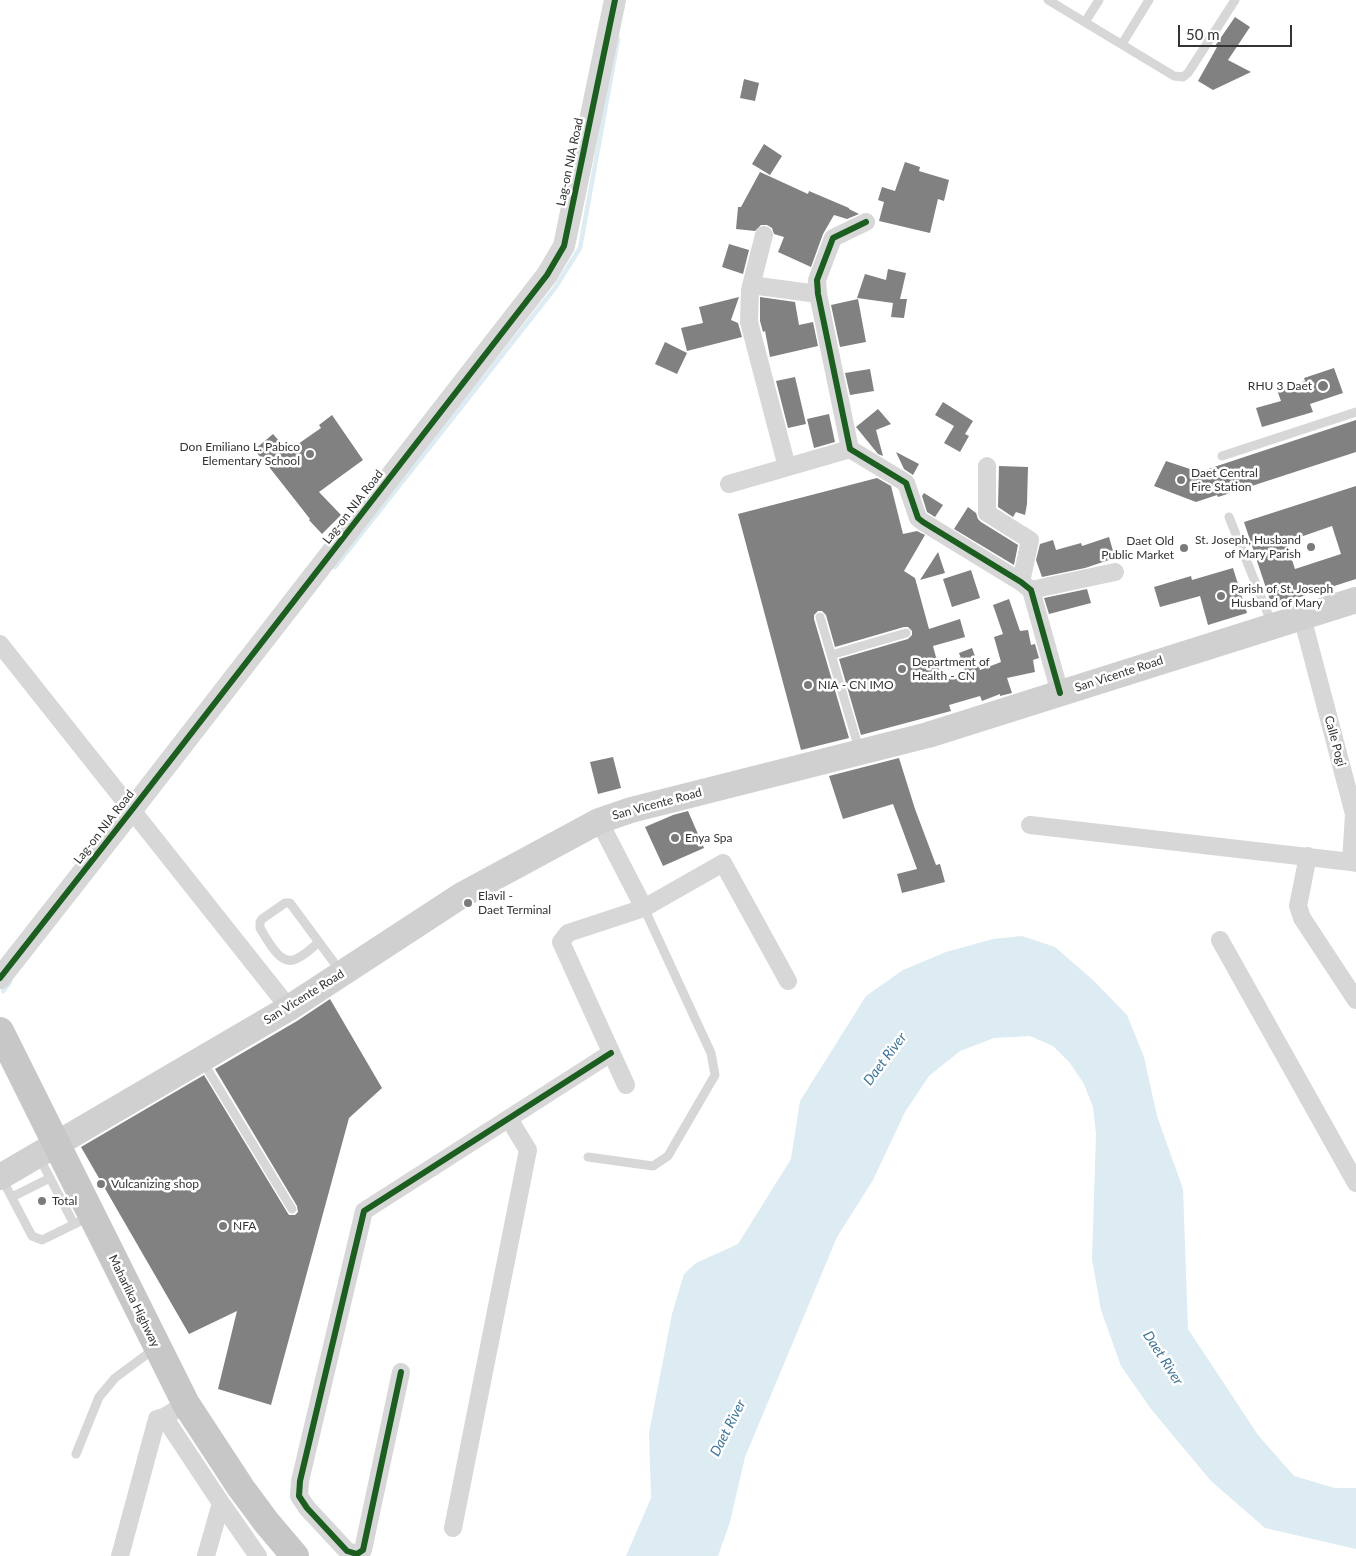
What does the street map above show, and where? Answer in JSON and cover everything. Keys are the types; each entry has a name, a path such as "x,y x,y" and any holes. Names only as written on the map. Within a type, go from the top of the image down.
{"highway":[{"name":"Maharlika Highway","path":"0,1031 47,1149 83,1220 157,1347 175,1410 295,1556"}],"main road":[{"name":"San Vicente Road","path":"4,1184 47,1149 289,1008 462,895 599,821 631,810 928,735 1356,600"}],"street":[{"name":"Lag-on NIA Road","path":"0,978 541,283 560,253 564,246 615,0"},
{"path":"866,222 833,238 817,280 818,294 850,449 906,483 918,518 922,522 1026,586 1115,572"},
{"path":"764,235 751,285 749,322 787,467"},
{"path":"751,285 818,294"},
{"path":"729,484 850,449"},
{"path":"987,466 987,513 1030,540 1026,586 1060,693"},
{"name":"Calle Pogi","path":"1302,617 1354,814 1354,862"},
{"path":"0,644 289,1008"},
{"path":"599,821 644,908"},
{"path":"1030,825 1354,862"},
{"path":"1308,856 1298,906 1302,918 1356,1000"},
{"path":"626,1085 562,942 568,933 644,908 723,863 788,982"},
{"path":"1220,940 1356,1183"},
{"path":"401,1372 363,1550 357,1554 347,1551 307,1508 299,1496 300,1481 364,1211 611,1053"},
{"path":"453,1528 528,1150 509,1119"},
{"path":"120,1556 157,1419 175,1410 221,1503 258,1556"},
{"path":"206,1556 221,1503"}],"lane":[{"path":"1085,22 1099,0"},
{"path":"1122,44 1149,0"},
{"path":"1054,1 1174,76 1184,76 1188,73 1235,0"},
{"path":"1222,456 1356,412"},
{"path":"1229,517 1273,625"},
{"path":"820,617 860,752"},
{"path":"831,655 906,633"},
{"path":"319,942 296,960 289,961 280,958 260,928 260,922 285,903 290,903 319,942 342,973"},
{"path":"588,1156 652,1166 668,1156 716,1075 711,1053 644,908"},
{"path":"201,1059 292,1209"},
{"path":"47,1149 50,1178 83,1220 42,1240 32,1236 4,1184 50,1178"},
{"path":"76,1454 99,1397 115,1378 157,1347"}],"water":[{"name":"Daet River","path":"1022,936 1055,947 1093,980 1127,1015 1144,1057 1157,1116 1183,1189 1188,1329 1258,1435 1294,1476 1335,1488 1356,1488 1356,1549 1265,1528 1211,1481 1151,1409 1121,1366 1101,1310 1092,1259 1096,1134 1093,1107 1084,1084 1070,1063 1053,1046 1030,1036 994,1038 960,1051 929,1076 905,1112 873,1180 837,1237 745,1457 730,1522 718,1556 626,1556 651,1498 649,1433 672,1314 684,1274 696,1263 738,1244 791,1159 800,1101 866,996 903,970 946,952 993,939"}],"building":[{"path":"1235,17 1250,27 1228,60 1251,72 1213,90 1198,81 1217,47 1215,46"},
{"path":"744,79 759,83 755,101 740,98"},
{"path":"764,144 782,156 770,175 752,164"},
{"path":"905,162 920,167 919,171 949,180 944,201 938,199 930,233 879,221 884,202 878,200 882,187 895,191"},
{"path":"760,172 808,194 809,191 859,214 847,219 834,215 823,234 811,267 778,252 784,237 774,234 772,228 767,225 761,225 755,231 736,229 738,207 741,207"},
{"path":"729,244 749,250 743,274 722,267"},
{"path":"888,269 906,273 900,299 907,299 904,318 891,317 893,303 857,298 865,274 886,280"},
{"path":"739,297 731,320 738,323 742,337 687,351 681,328 703,323 699,307"},
{"path":"760,297 795,302 799,325 813,322 818,346 770,357 765,331 763,332 760,321"},
{"path":"858,299 866,342 840,347 831,305"},
{"path":"665,342 687,353 677,374 655,364"},
{"path":"1334,368 1343,393 1310,404 1313,412 1262,427 1256,408 1281,401 1277,390 1305,381 1304,378"},
{"path":"870,369 874,391 850,395 845,373"},
{"path":"795,377 806,424 788,428 776,381"},
{"path":"943,402 973,421 965,434 969,436 960,452 944,443 954,426 935,415"},
{"path":"878,409 891,424 876,430 883,456 878,454 856,427"},
{"path":"829,414 835,442 814,448 807,419"},
{"path":"332,415 363,460 319,492 341,515 322,534 254,450 273,434 288,451 321,428 319,425"},
{"path":"1356,420 1356,452 1218,497 1217,495 1196,502 1154,486 1166,461 1199,472"},
{"path":"896,452 919,464 913,475 904,469"},
{"path":"999,466 1028,467 1025,515 1016,512 1013,517 998,507"},
{"path":"877,478 891,486 903,534 917,531 925,535 904,571 915,578 929,629 960,619 965,637 933,646 942,680 966,673 959,653 972,648 980,670 1001,662 994,637 1003,634 993,605 1009,599 1020,631 1028,630 1031,645 1035,644 1039,658 1033,660 1035,672 1007,678 1012,693 1000,696 1000,694 982,701 980,696 949,705 951,711 861,735 839,659 908,639 912,635 912,631 908,627 904,627 835,647 826,615 822,611 818,611 814,615 814,619 849,738 801,750 738,514"},
{"path":"1356,486 1356,579 1272,606 1244,522","holes":["1332,526 1341,554 1295,569 1286,542"]},
{"path":"924,493 943,505 935,517 927,512 922,496"},
{"path":"968,507 976,513 981,522 1018,545 1014,565 954,529"},
{"path":"1109,537 1115,558 1085,568 1042,577 1036,560 1040,544 1053,540 1056,550 1081,543 1082,546"},
{"path":"938,552 945,573 920,580"},
{"name":"Parish of St. Joseph Husband of Mary","path":"1233,568 1247,613 1208,625 1200,596 1160,607 1154,587 1191,576 1192,580"},
{"path":"971,570 980,598 952,607 943,579"},
{"path":"1087,589 1091,603 1049,614 1044,598"},
{"path":"613,757 621,788 598,794 590,762"},
{"path":"899,758 915,809 936,865 940,864 945,882 902,893 897,874 917,869 893,804 843,819 829,776"},
{"name":"Enya Spa","path":"688,811 704,848 663,866 645,827"},
{"name":"NFA","path":"330,999 382,1088 349,1118 271,1405 218,1389 237,1311 189,1334 81,1147 204,1075 287,1212 289,1215 295,1215 298,1212 297,1206 215,1069 297,1021"}],"waterway":[{"path":"335,567 555,288 580,248 618,39"},
{"path":"3,991 10,982"}],"cycle path":[{"path":"0,978 547,275 564,246 615,0"},
{"path":"866,222 833,238 817,280 818,294 850,449 906,483 918,518 923,522 1031,590 1060,693"},
{"path":"401,1372 363,1550 357,1554 347,1551 307,1508 299,1496 300,1481 364,1211 611,1053"}],"place":[{"name":"RHU 3 Daet","path":"1323,386"},
{"name":"Don Emiliano L. Pabico Elementary School","path":"310,454"},
{"name":"Daet Central Fire Station","path":"1181,480"},
{"name":"St. Joseph, Husband of Mary Parish","path":"1311,547"},
{"name":"Daet Old Public Market","path":"1184,548"},
{"name":"Parish of St. Joseph Husband of Mary","path":"1221,596"},
{"name":"Department of Health - CN","path":"902,669"},
{"name":"NIA - CN IMO","path":"808,685"},
{"name":"Enya Spa","path":"675,838"},
{"name":"Elavil - Daet Terminal","path":"468,903"},
{"name":"Vulcanizing shop","path":"101,1184"},
{"name":"Total","path":"42,1201"},
{"name":"NFA","path":"223,1226"}]}
